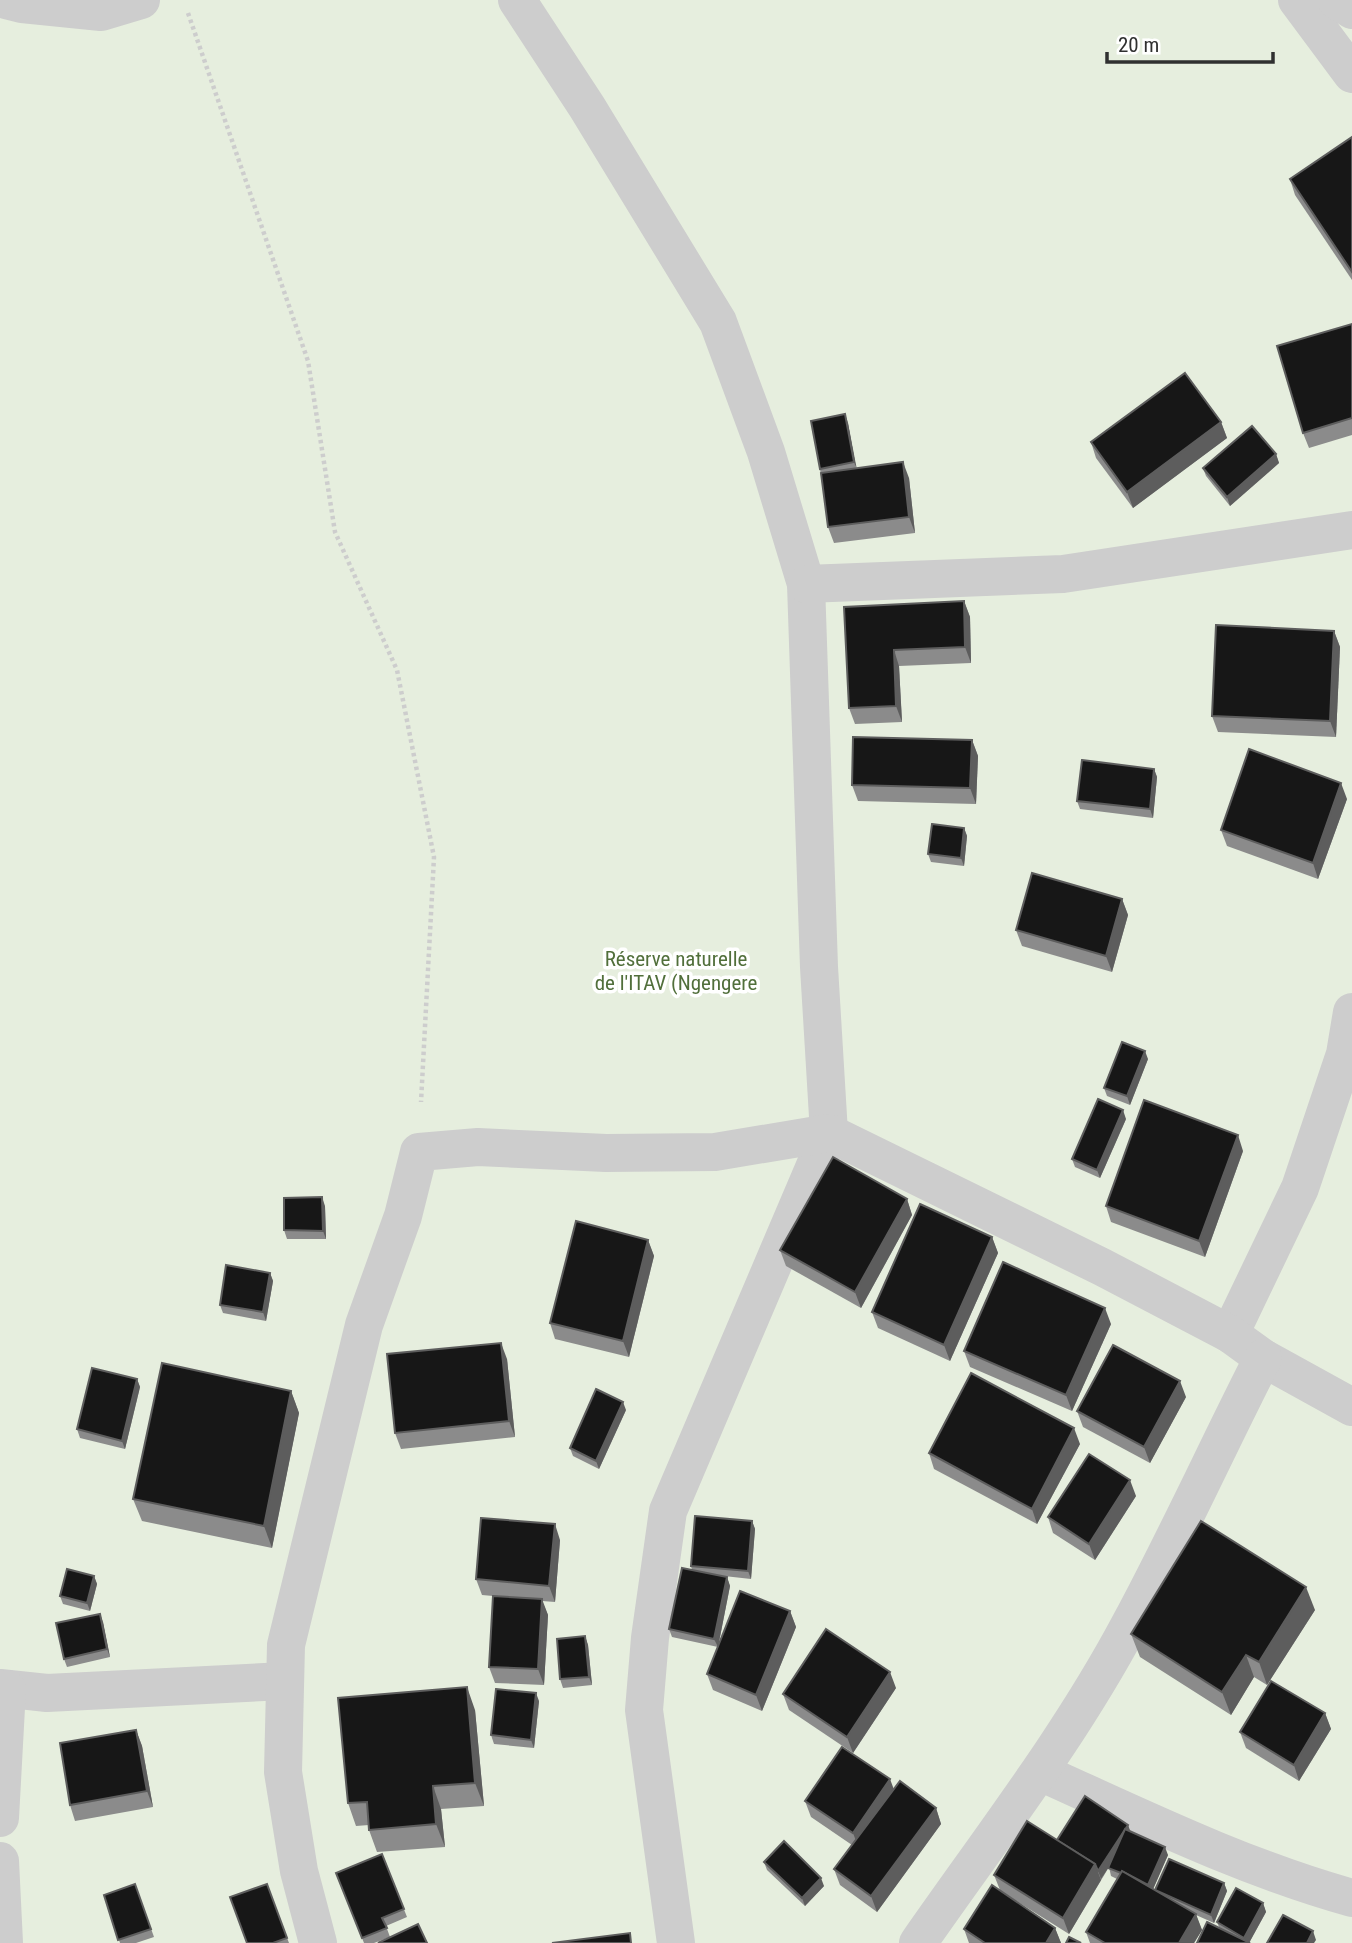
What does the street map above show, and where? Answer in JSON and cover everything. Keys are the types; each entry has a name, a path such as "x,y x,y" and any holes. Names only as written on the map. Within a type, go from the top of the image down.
{"street":[{"path":"6,0 101,12 141,0"},
{"path":"517,0 587,107 718,322 766,452 806,584 819,968 829,1133 668,1511 650,1638 644,1710 676,1943"},
{"path":"1297,0 1352,74"},
{"path":"1336,0 1352,10"},
{"path":"806,584 1063,574 1352,530"},
{"path":"1230,1334 1300,1188 1348,1055 1352,1012"},
{"path":"318,1943 299,1871 283,1772 286,1644 364,1325 402,1216 419,1152 478,1147 606,1153 715,1152 829,1133 1102,1267 1230,1334 1263,1358 1352,1407"},
{"path":"918,1943 1041,1772 1129,1625 1263,1358"},
{"path":"0,1818 4,1689 47,1693 285,1681"},
{"path":"1041,1772 1189,1839 1303,1885 1352,1898"},
{"path":"0,1861 4,1943"}],"path":[{"path":"184,0 308,360 335,532 397,670 434,858 419,1152"}],"green space":[{"name":"Réserve naturelle de l'ITAV (Ngengere","path":"0,0 1352,0 1352,1943 0,1943"}],"building":[{"path":"1352,137 1352,272 1290,179"},
{"path":"1352,324 1352,418 1303,433 1277,346"},
{"path":"1185,373 1221,422 1127,492 1091,442"},
{"path":"845,414 854,462 820,469 811,421"},
{"path":"1252,426 1276,454 1227,497 1203,468"},
{"path":"903,462 909,517 828,527 821,473"},
{"path":"964,601 965,647 894,650 896,706 849,708 844,607"},
{"path":"1216,625 1334,631 1330,721 1212,716"},
{"path":"853,737 972,740 970,788 852,785"},
{"path":"1249,749 1341,783 1313,863 1221,830"},
{"path":"1082,760 1154,769 1150,809 1077,801"},
{"path":"932,824 964,828 961,858 928,854"},
{"path":"1032,873 1122,899 1106,956 1016,930"},
{"path":"1122,1042 1145,1051 1127,1096 1104,1088"},
{"path":"1098,1099 1123,1110 1097,1170 1072,1159"},
{"path":"1144,1100 1238,1135 1199,1241 1106,1206"},
{"path":"833,1157 907,1199 855,1292 780,1250"},
{"path":"322,1197 323,1231 284,1230 284,1198"},
{"path":"920,1204 992,1237 944,1345 872,1312"},
{"path":"576,1221 648,1240 623,1341 550,1323"},
{"path":"1003,1262 1105,1308 1066,1395 964,1351"},
{"path":"226,1265 270,1273 263,1312 220,1305"},
{"path":"501,1343 509,1421 395,1433 387,1354"},
{"path":"1113,1345 1180,1381 1144,1447 1077,1411"},
{"path":"162,1363 291,1391 264,1526 133,1499"},
{"path":"92,1368 137,1379 122,1441 77,1429"},
{"path":"971,1373 1074,1428 1032,1509 929,1453"},
{"path":"596,1389 623,1402 596,1461 570,1448"},
{"path":"1089,1454 1130,1480 1089,1544 1048,1517"},
{"path":"695,1516 752,1521 748,1571 691,1566"},
{"path":"481,1518 555,1524 549,1586 476,1579"},
{"path":"1201,1521 1306,1587 1259,1662 1246,1655 1222,1692 1131,1634"},
{"path":"682,1568 727,1577 714,1639 669,1629"},
{"path":"67,1569 94,1576 87,1603 60,1596"},
{"path":"740,1591 790,1611 756,1695 707,1674"},
{"path":"493,1596 542,1599 538,1669 489,1667"},
{"path":"100,1614 107,1649 64,1659 56,1623"},
{"path":"826,1629 890,1672 847,1737 783,1694"},
{"path":"585,1636 589,1677 560,1679 557,1639"},
{"path":"1271,1681 1325,1713 1294,1765 1240,1732"},
{"path":"467,1687 475,1783 433,1786 436,1824 369,1830 367,1802 348,1803 338,1698"},
{"path":"496,1689 536,1693 531,1740 491,1735"},
{"path":"136,1730 147,1791 70,1805 60,1743"},
{"path":"842,1747 890,1779 853,1833 805,1801"},
{"path":"900,1781 936,1808 871,1896 834,1869"},
{"path":"1085,1796 1128,1825 1098,1871 1095,1864 1057,1840"},
{"path":"1027,1821 1095,1864 1063,1918 994,1875"},
{"path":"1125,1829 1165,1847 1148,1885 1122,1871 1121,1873 1108,1868"},
{"path":"784,1841 821,1878 802,1898 764,1862"},
{"path":"382,1854 404,1909 382,1918 387,1928 362,1938 336,1873"},
{"path":"1169,1859 1224,1883 1211,1915 1155,1890"},
{"path":"1122,1871 1196,1914 1179,1943 1105,1943 1086,1932"},
{"path":"135,1884 151,1929 118,1940 104,1895"},
{"path":"267,1884 287,1938 273,1943 247,1943 230,1897"},
{"path":"992,1885 1055,1928 1046,1943 985,1943 964,1929"},
{"path":"1236,1888 1263,1903 1244,1938 1217,1922"},
{"path":"1283,1915 1313,1931 1307,1943 1267,1943"},
{"path":"1207,1922 1250,1943 1197,1943"},
{"path":"418,1924 427,1943 378,1943"},
{"path":"630,1933 631,1943 552,1943"},
{"path":"1069,1937 1081,1943 1066,1943"}]}
